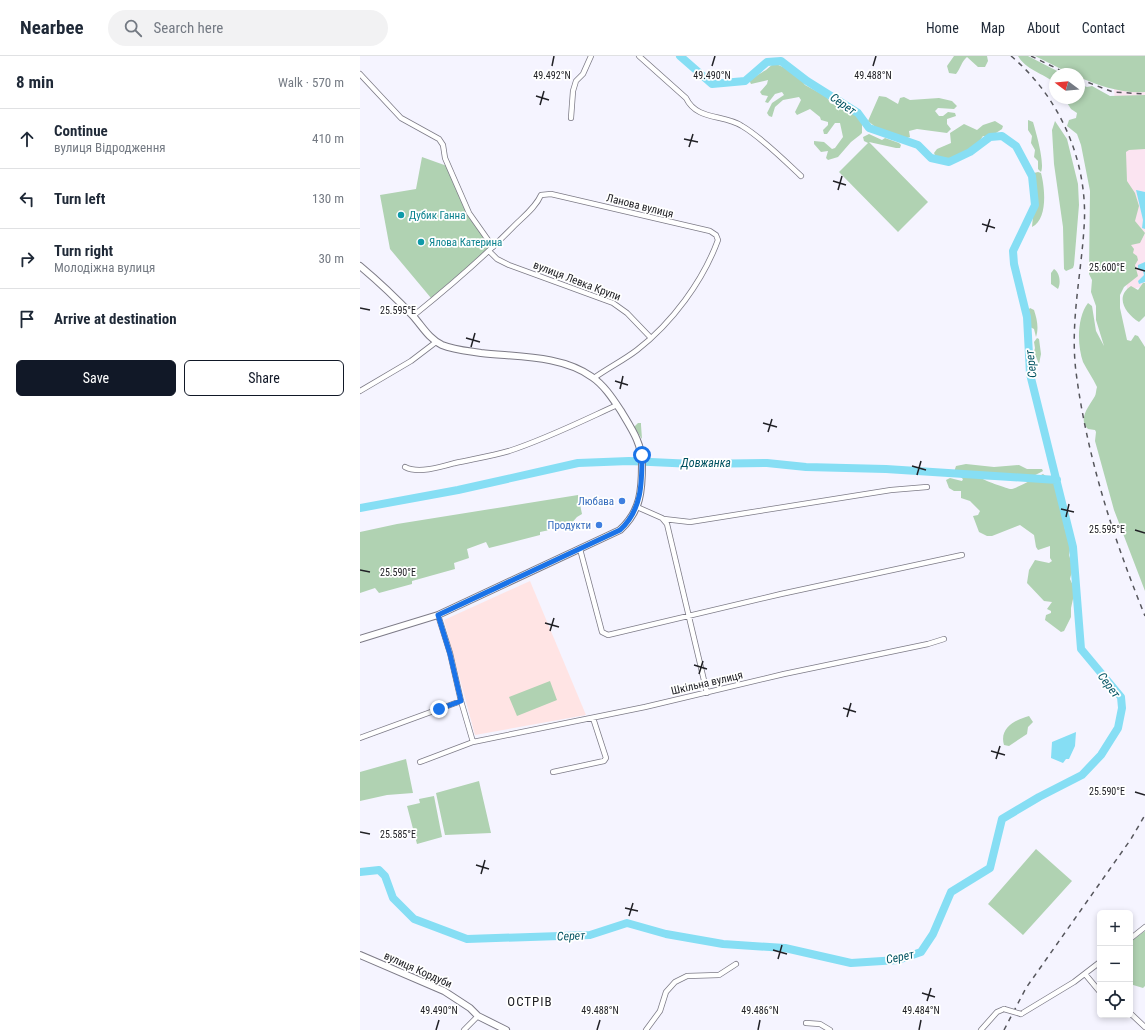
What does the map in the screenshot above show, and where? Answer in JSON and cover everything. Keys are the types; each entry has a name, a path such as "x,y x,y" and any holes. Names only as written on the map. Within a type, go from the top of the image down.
{"street":[{"path":"571,118 573,91 576,81 583,74 591,56"},
{"path":"639,56 686,98 690,106 707,116 741,125 801,176"},
{"path":"360,74 401,118 421,130 435,135 439,139 443,145 447,162 469,212 493,247"},
{"name":"Ланова вулиця","path":"413,316 489,251 530,210 541,195 551,194 662,222 710,231 716,234 718,240 715,250 685,301 670,321 637,350 594,378"},
{"name":"вулиця Левка Крупи","path":"489,251 497,259 509,265 613,303 627,313 651,338"},
{"path":"360,266 413,316 436,342 460,350 558,362 582,370 594,378 617,405 638,441 642,455 637,507 629,522 620,530 438,615 360,639"},
{"path":"360,392 411,361 436,342"},
{"path":"405,467 411,470 417,470 446,466 508,451 534,442 617,405"},
{"path":"637,507 664,519 690,522 891,490 927,487"},
{"path":"664,519 707,693"},
{"path":"580,549 598,619 604,634 612,635 780,594 962,555"},
{"path":"438,615 450,654 461,701 473,742"},
{"name":"Шкільна вулиця","path":"420,762 473,742 593,718 707,693 784,674 928,644 944,639"},
{"path":"360,738 461,701"},
{"path":"553,772 604,761 606,758 593,718"},
{"path":"1133,937 1145,927"},
{"name":"вулиця Кордуби","path":"360,955 444,991 470,1008 478,1016 506,1030"},
{"path":"646,1030 660,1011 666,992 675,982 687,976 719,975 736,964"},
{"path":"981,1030 997,1012 1004,1009 1021,1014 1085,974 1097,964"},
{"path":"1085,974 1097,988"},
{"path":"464,1030 478,1016"},
{"path":"1133,1016 1145,1027"},
{"path":"806,1023 820,1024 830,1030"}],"shaded area":[{"path":"1145,75 1145,286 1127,290 1114,88"},
{"path":"530,581 586,715 475,735 444,620"}],"green space":[{"path":"954,56 987,56 988,61 985,67 978,67 967,57 956,74 949,73 947,66"},
{"path":"1018,56 1028,56 1051,68 1049,68 1049,79 1030,68 1021,61"},
{"path":"1035,56 1145,56 1145,92 1120,91 1085,79 1085,68 1059,68"},
{"path":"774,63 796,73 805,85 827,97 830,103 850,111 862,119 862,133 851,142 838,157 828,160 826,158 828,151 821,152 814,144 814,141 824,142 832,149 835,148 843,137 840,123 835,123 827,134 824,134 823,130 828,125 828,122 821,120 820,117 810,109 797,115 795,112 801,100 799,97 783,100 775,107 772,117 769,116 767,113 772,103 784,95 782,92 775,94 768,103 765,102 768,96 762,95 760,92 767,84 768,80 751,84 749,80 766,70"},
{"path":"1085,86 1092,86 1110,96 1145,95 1145,149 1129,150 1126,152 1127,181 1135,193 1139,206 1135,221 1145,233 1140,243 1131,245 1134,249 1133,253 1137,256 1138,260 1135,265 1138,276 1124,287 1120,295 1120,308 1127,340 1131,341 1135,335 1138,336 1145,347 1145,591 1114,510 1095,441 1096,432 1095,430 1088,429 1084,421 1084,417 1095,396 1097,387 1083,362 1079,340 1080,323 1084,309 1088,303 1092,306 1096,331 1104,346 1096,320 1096,306 1091,292 1092,280 1089,274 1090,191 1081,145 1077,134 1067,126 1069,120 1076,118 1077,113 1071,109 1068,104 1085,104"},
{"path":"879,96 886,97 898,104 900,98 904,97 910,100 939,98 952,101 957,106 954,109 938,108 935,111 939,116 943,116 948,112 955,113 956,116 947,119 947,124 951,129 947,133 917,129 909,131 910,137 904,139 892,138 868,121"},
{"path":"1028,120 1033,122 1038,140 1042,162 1041,172 1038,169 1038,161 1034,157 1035,150 1031,143 1032,136 1028,130"},
{"path":"995,121 1003,126 1002,129 990,137 983,136 974,149 959,159 947,160 936,157 934,153 937,149 951,143 950,133 964,124 977,130 983,125"},
{"path":"1055,121 1067,139 1078,184 1079,205 1074,265 1073,268 1066,271 1064,269 1063,227 1054,164 1052,130"},
{"path":"869,134 882,140 885,138 901,145 900,148 896,148 869,142 928,202 898,232 839,172 868,143 864,141 863,137"},
{"path":"422,157 447,166 467,211 490,246 483,254 431,298 390,249 380,195 416,189"},
{"path":"1034,173 1041,173 1044,203 1041,217 1032,227 1035,194"},
{"path":"1054,269 1058,273 1059,278 1058,289 1051,284 1051,273"},
{"path":"1143,283 1145,283 1145,316 1139,322 1126,310 1123,295 1131,286 1138,290"},
{"path":"1030,308 1034,310 1037,320 1036,337 1034,329 1028,326 1026,317"},
{"path":"1037,338 1039,339 1041,354 1039,364 1034,352 1034,342"},
{"path":"638,423 641,423 642,439 634,427"},
{"path":"966,464 994,467 1019,465 1027,469 1042,469 1043,471 1028,478 1014,480 983,479 1009,489 1017,487 1043,474 1058,485 1062,502 1067,511 1064,527 1072,540 1069,555 1073,567 1070,579 1075,590 1071,608 1071,617 1064,631 1061,632 1045,620 1046,615 1051,613 1051,611 1047,609 1052,602 1044,601 1027,583 1029,570 1035,560 1049,563 1052,561 1050,558 1050,546 1038,550 1034,535 1020,525 992,536 987,536 979,532 973,516 978,515 980,511 970,501 961,498 961,491 954,491 949,488 946,480 950,478 962,481 963,479 954,472 956,466"},
{"path":"578,495 582,514 569,526 540,532 540,535 489,548 486,542 467,549 469,558 454,563 455,569 412,581 412,584 379,593 375,588 360,593 360,532 397,524"},
{"path":"550,681 557,700 517,716 509,697"},
{"path":"1029,716 1033,722 1028,727 1027,734 1009,746 1004,745 1003,739 1006,729 1014,722"},
{"path":"406,759 413,793 387,795 360,801 360,772"},
{"path":"479,781 491,833 445,835 436,793"},
{"path":"434,796 442,837 417,844 407,806 420,803 419,799"},
{"path":"1036,849 1072,881 1023,935 988,904"},
{"path":"1145,931 1145,986 1143,988 1133,985 1133,940"}],"water":[{"path":"1136,190 1145,192 1145,229 1142,228 1143,220"},
{"path":"1145,262 1145,282 1139,284 1138,281 1144,275 1143,271 1138,269 1138,265"},
{"path":"1076,732 1075,746 1069,759 1066,759 1063,763 1051,758 1052,742"}],"waterway":[{"name":"Серет","path":"360,872 379,870 385,876 393,898 414,919 467,939 590,935 627,923 666,934 723,944 785,948 851,963 898,960 921,952 933,934 951,892 990,868 1002,819 1039,797 1082,775 1101,755 1118,728 1122,708 1121,697 1081,649 1073,547 1030,374 1027,317 1014,264 1013,251 1035,205 1032,176 1016,146 1002,136 990,137 970,152 949,162 931,158 918,145 869,128 858,113 807,81 781,61 767,62 745,81 712,84 680,56"},
{"name":"Довжанка","path":"360,508 458,490 578,463 629,461 694,464 767,463 806,467 886,469 1057,480"}],"railway":[{"path":"1011,56 1028,72 1044,91 1057,111 1068,133 1082,179 1084,228 1075,318 1074,354 1076,372 1094,466 1122,556 1145,616"},
{"path":"1031,56 1056,68"},
{"path":"1085,81 1113,92 1145,94"},
{"path":"1004,1030 1026,988 1131,839 1145,815"}],"place":[{"name":"Дубик Ганна","path":"401,215"},
{"name":"Ялова Катерина","path":"421,242"},
{"name":"Любава","path":"622,501"},
{"name":"Продукти","path":"599,525"}],"district":[{"name":"ОСТРІВ","path":"530,1001"}],"route":[{"path":"439,709 461,701 450,654 438,615 620,530 629,522 637,507 642,455"}]}
